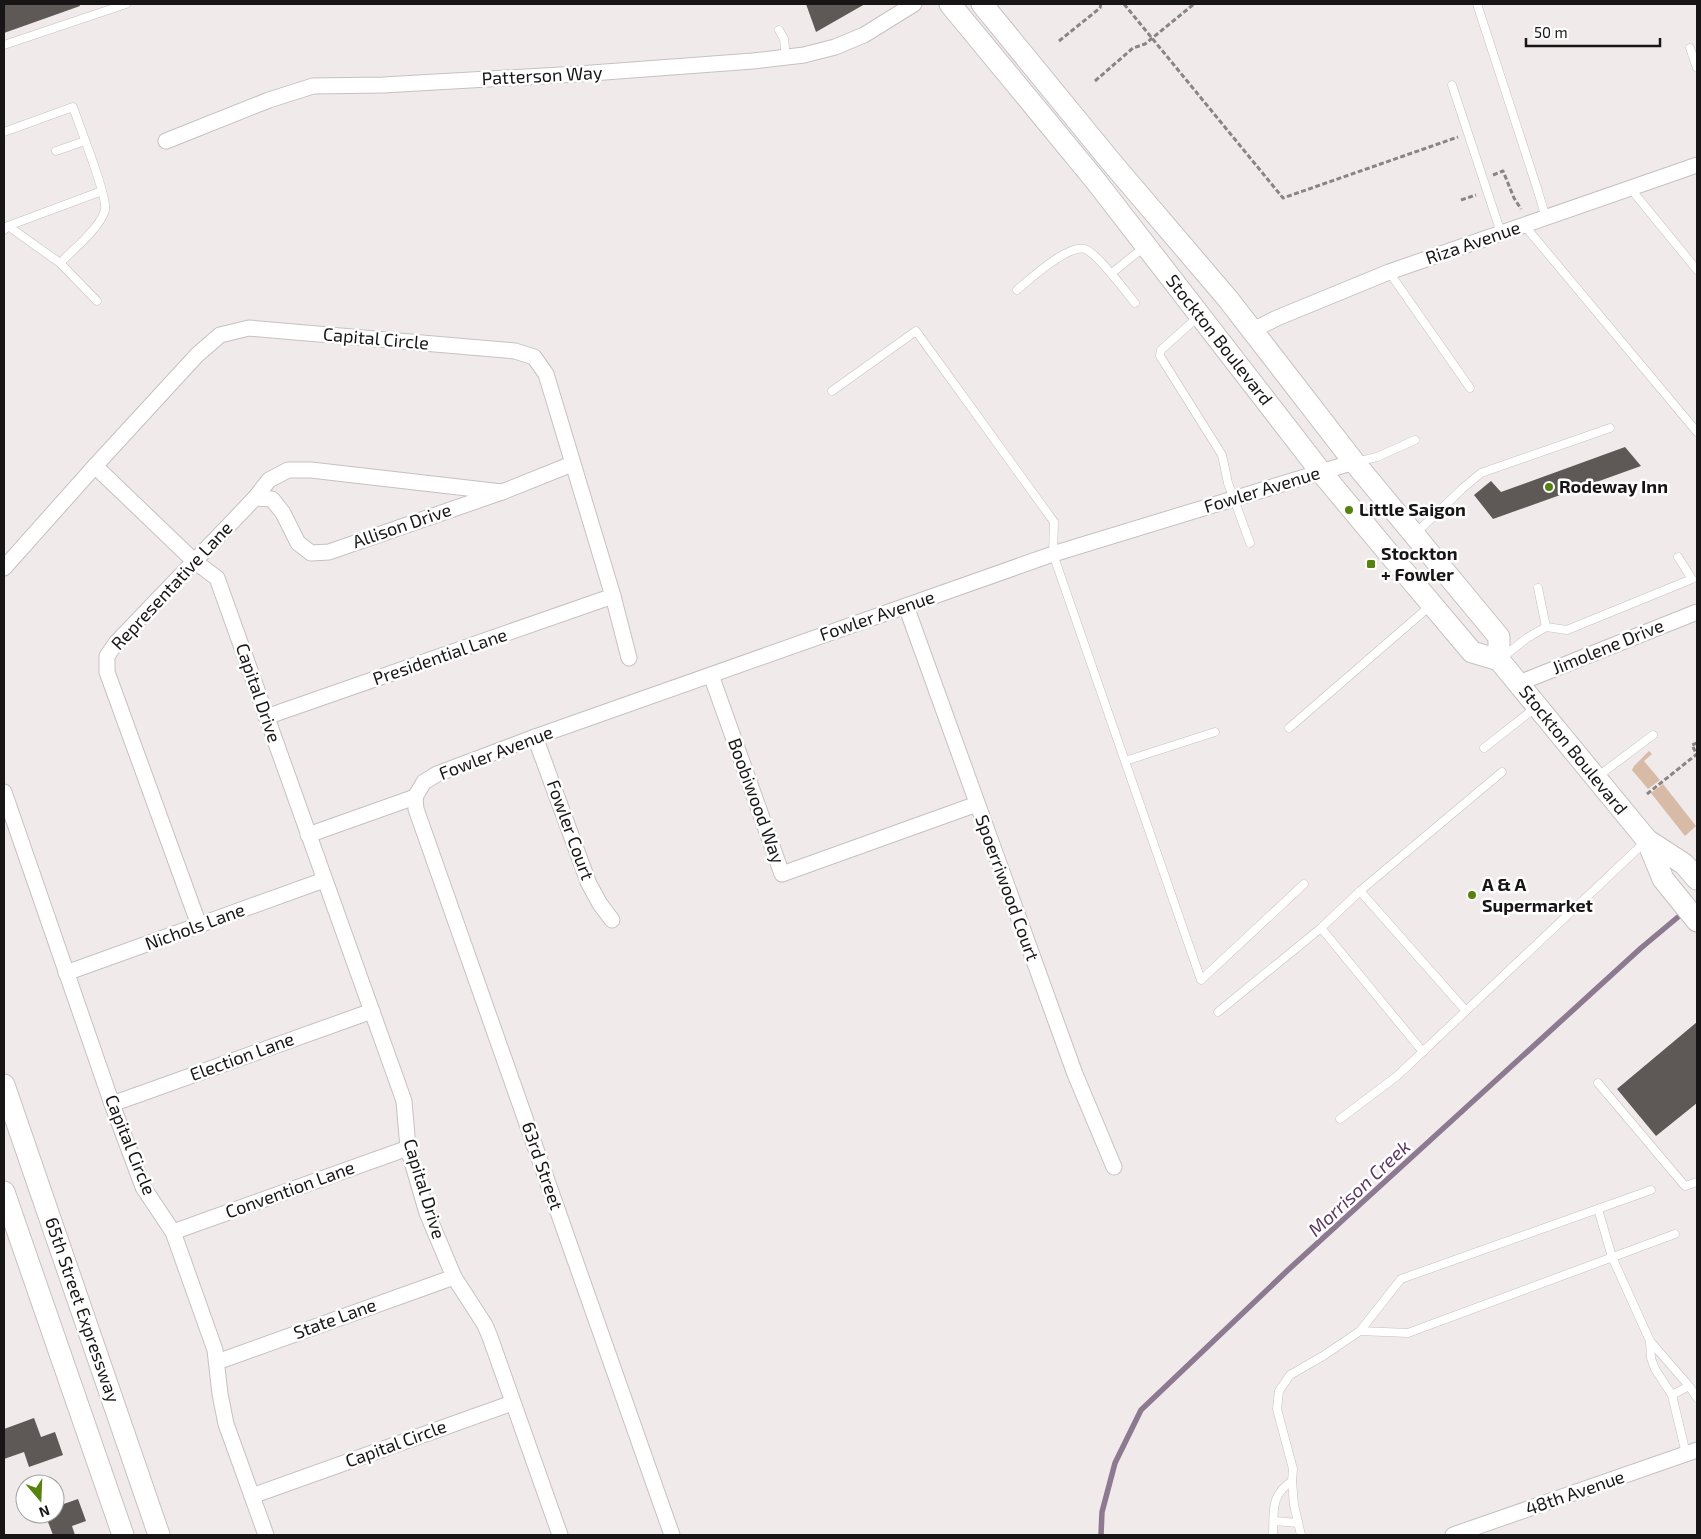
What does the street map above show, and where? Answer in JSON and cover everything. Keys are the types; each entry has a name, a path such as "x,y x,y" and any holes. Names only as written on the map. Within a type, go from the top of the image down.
{"main road":[{"name":"Stockton Boulevard","path":"950,4 1094,180 1321,472 1472,652 1499,660 1647,840 1691,872"},
{"path":"964,4 1029,86 1054,92"},
{"name":"Stockton Boulevard","path":"982,4 1253,330 1354,462 1500,637 1499,660"},
{"path":"1229,352 1253,330"},
{"name":"Stockton Boulevard","path":"1647,840 1663,880 1697,921"},
{"name":"65th Street Expressway","path":"4,1085 159,1535"},
{"name":"65th Street Expressway","path":"4,1192 123,1535"}],"street":[{"name":"Patterson Way","path":"166,141 269,100 313,86 383,85 569,74 786,58 835,47 864,35 914,4"},
{"name":"Riza Avenue","path":"1253,330 1277,318 1389,272 1501,233 1524,219 1546,218 1697,165"},
{"name":"Capital Circle","path":"4,568 197,355 220,335 249,328 515,351 534,358 546,374 613,596 629,658"},
{"name":"Fowler Avenue","path":"415,797 424,782 437,774 535,737 1053,554 1354,462"},
{"name":"Allison Drive","path":"255,498 272,499 283,512 298,543 312,553 329,552 502,492 572,464"},
{"name":"Capital Drive","path":"95,466 194,561 217,578 404,1101 408,1148 427,1213 454,1277 485,1325 560,1535"},
{"name":"Representative Lane","path":"199,925 107,672 107,656 116,642 255,498 269,480 288,470 311,470 502,492"},
{"name":"Presidential Lane","path":"266,718 613,596"},
{"name":"Spoerriwood Court","path":"906,606 1074,1074 1114,1167"},
{"name":"Jimolene Drive","path":"1519,683 1697,612"},
{"name":"Boobiwood Way","path":"711,675 782,874 977,804"},
{"name":"Fowler Court","path":"535,737 589,884 612,920"},
{"name":"Capital Circle","path":"4,792 112,1104 144,1187 173,1232 216,1350 220,1394 226,1424 266,1535"},
{"path":"308,835 415,797"},
{"name":"63rd Street","path":"415,797 416,809 672,1535"},
{"name":"Nichols Lane","path":"66,973 324,880"},
{"name":"Election Lane","path":"112,1104 372,1011"},
{"name":"Convention Lane","path":"173,1232 408,1148"},
{"name":"State Lane","path":"216,1362 454,1277"},
{"name":"Capital Circle","path":"252,1496 512,1403"},
{"name":"48th Avenue","path":"1453,1535 1691,1452"}],"lane":[{"path":"4,45 126,4"},
{"path":"1476,4 1546,218"},
{"path":"780,30 784,40 786,58"},
{"path":"1690,48 1697,68"},
{"path":"1452,85 1501,233"},
{"path":"4,132 73,107 102,191 105,209 99,223 60,263"},
{"path":"56,151 85,142"},
{"path":"1630,188 1697,270"},
{"path":"6,228 102,191"},
{"path":"1524,219 1697,432"},
{"path":"6,228 60,263 97,301"},
{"path":"1112,274 1146,246"},
{"path":"1017,290 1048,264 1076,248 1087,249 1112,274 1135,303"},
{"path":"1389,272 1470,388"},
{"path":"1200,316 1161,350 1160,356 1222,455 1234,500 1250,544"},
{"path":"832,391 916,330 1054,522 1053,554 1201,980 1304,884"},
{"path":"1415,534 1463,488 1481,474 1610,428"},
{"path":"1354,462 1377,456 1415,440"},
{"path":"1499,660 1526,638 1546,627 1567,630 1692,579 1678,557"},
{"path":"1538,588 1546,627"},
{"path":"1289,728 1432,605"},
{"path":"1484,748 1537,706"},
{"path":"1126,761 1216,732"},
{"path":"1596,778 1653,735"},
{"path":"1218,1012 1321,928 1360,891 1502,772"},
{"path":"1340,1119 1397,1076 1647,840"},
{"path":"1360,891 1466,1011"},
{"path":"1321,928 1423,1052"},
{"path":"1598,1084 1685,1186 1697,1182"},
{"path":"1300,1535 1292,1481 1293,1469 1277,1409 1279,1391 1290,1375 1360,1331 1401,1279 1651,1190"},
{"path":"1598,1208 1612,1257 1650,1341 1697,1398"},
{"path":"1360,1331 1408,1333 1676,1234"},
{"path":"1650,1341 1651,1358 1655,1369 1672,1395 1691,1452"},
{"path":"1672,1395 1689,1386"},
{"path":"1273,1535 1274,1500 1282,1487 1292,1481"},
{"path":"1274,1521 1298,1523"}],"path":[{"path":"1060,41 1100,8 1101,4"},
{"path":"1124,4 1283,198 1460,136"},
{"path":"1095,81 1133,48 1145,44 1194,4"},
{"path":"1461,200 1480,193 1476,181 1503,171 1524,219"},
{"path":"1647,794 1697,755 1692,745 1697,743"}],"shaded area":[{"path":"1649,751 1652,754 1644,761 1660,780 1648,789 1632,770"},
{"path":"1663,784 1696,826 1685,836 1651,793"}],"building":[{"path":"4,4 79,4 80,6 4,33"},
{"path":"806,4 865,4 816,32"},
{"name":"Rodeway Inn","path":"1625,447 1641,466 1493,519 1474,495 1491,481 1501,492"},
{"path":"1697,1022 1697,1103 1656,1136 1617,1089"},
{"path":"34,1418 41,1437 55,1432 63,1455 29,1467 24,1452 4,1459 4,1429"},
{"path":"78,1499 86,1521 72,1526 75,1535 53,1535 49,1524 65,1524 65,1504"}],"waterway":[{"name":"Morrison Creek","path":"1101,1535 1102,1512 1115,1463 1141,1410 1288,1270 1641,948 1684,912"}],"place":[{"name":"Rodeway Inn","path":"1549,487"},
{"name":"Little Saigon","path":"1349,510"},
{"name":"Stockton + Fowler","path":"1371,564"},
{"name":"A & A Supermarket","path":"1472,895"}]}
